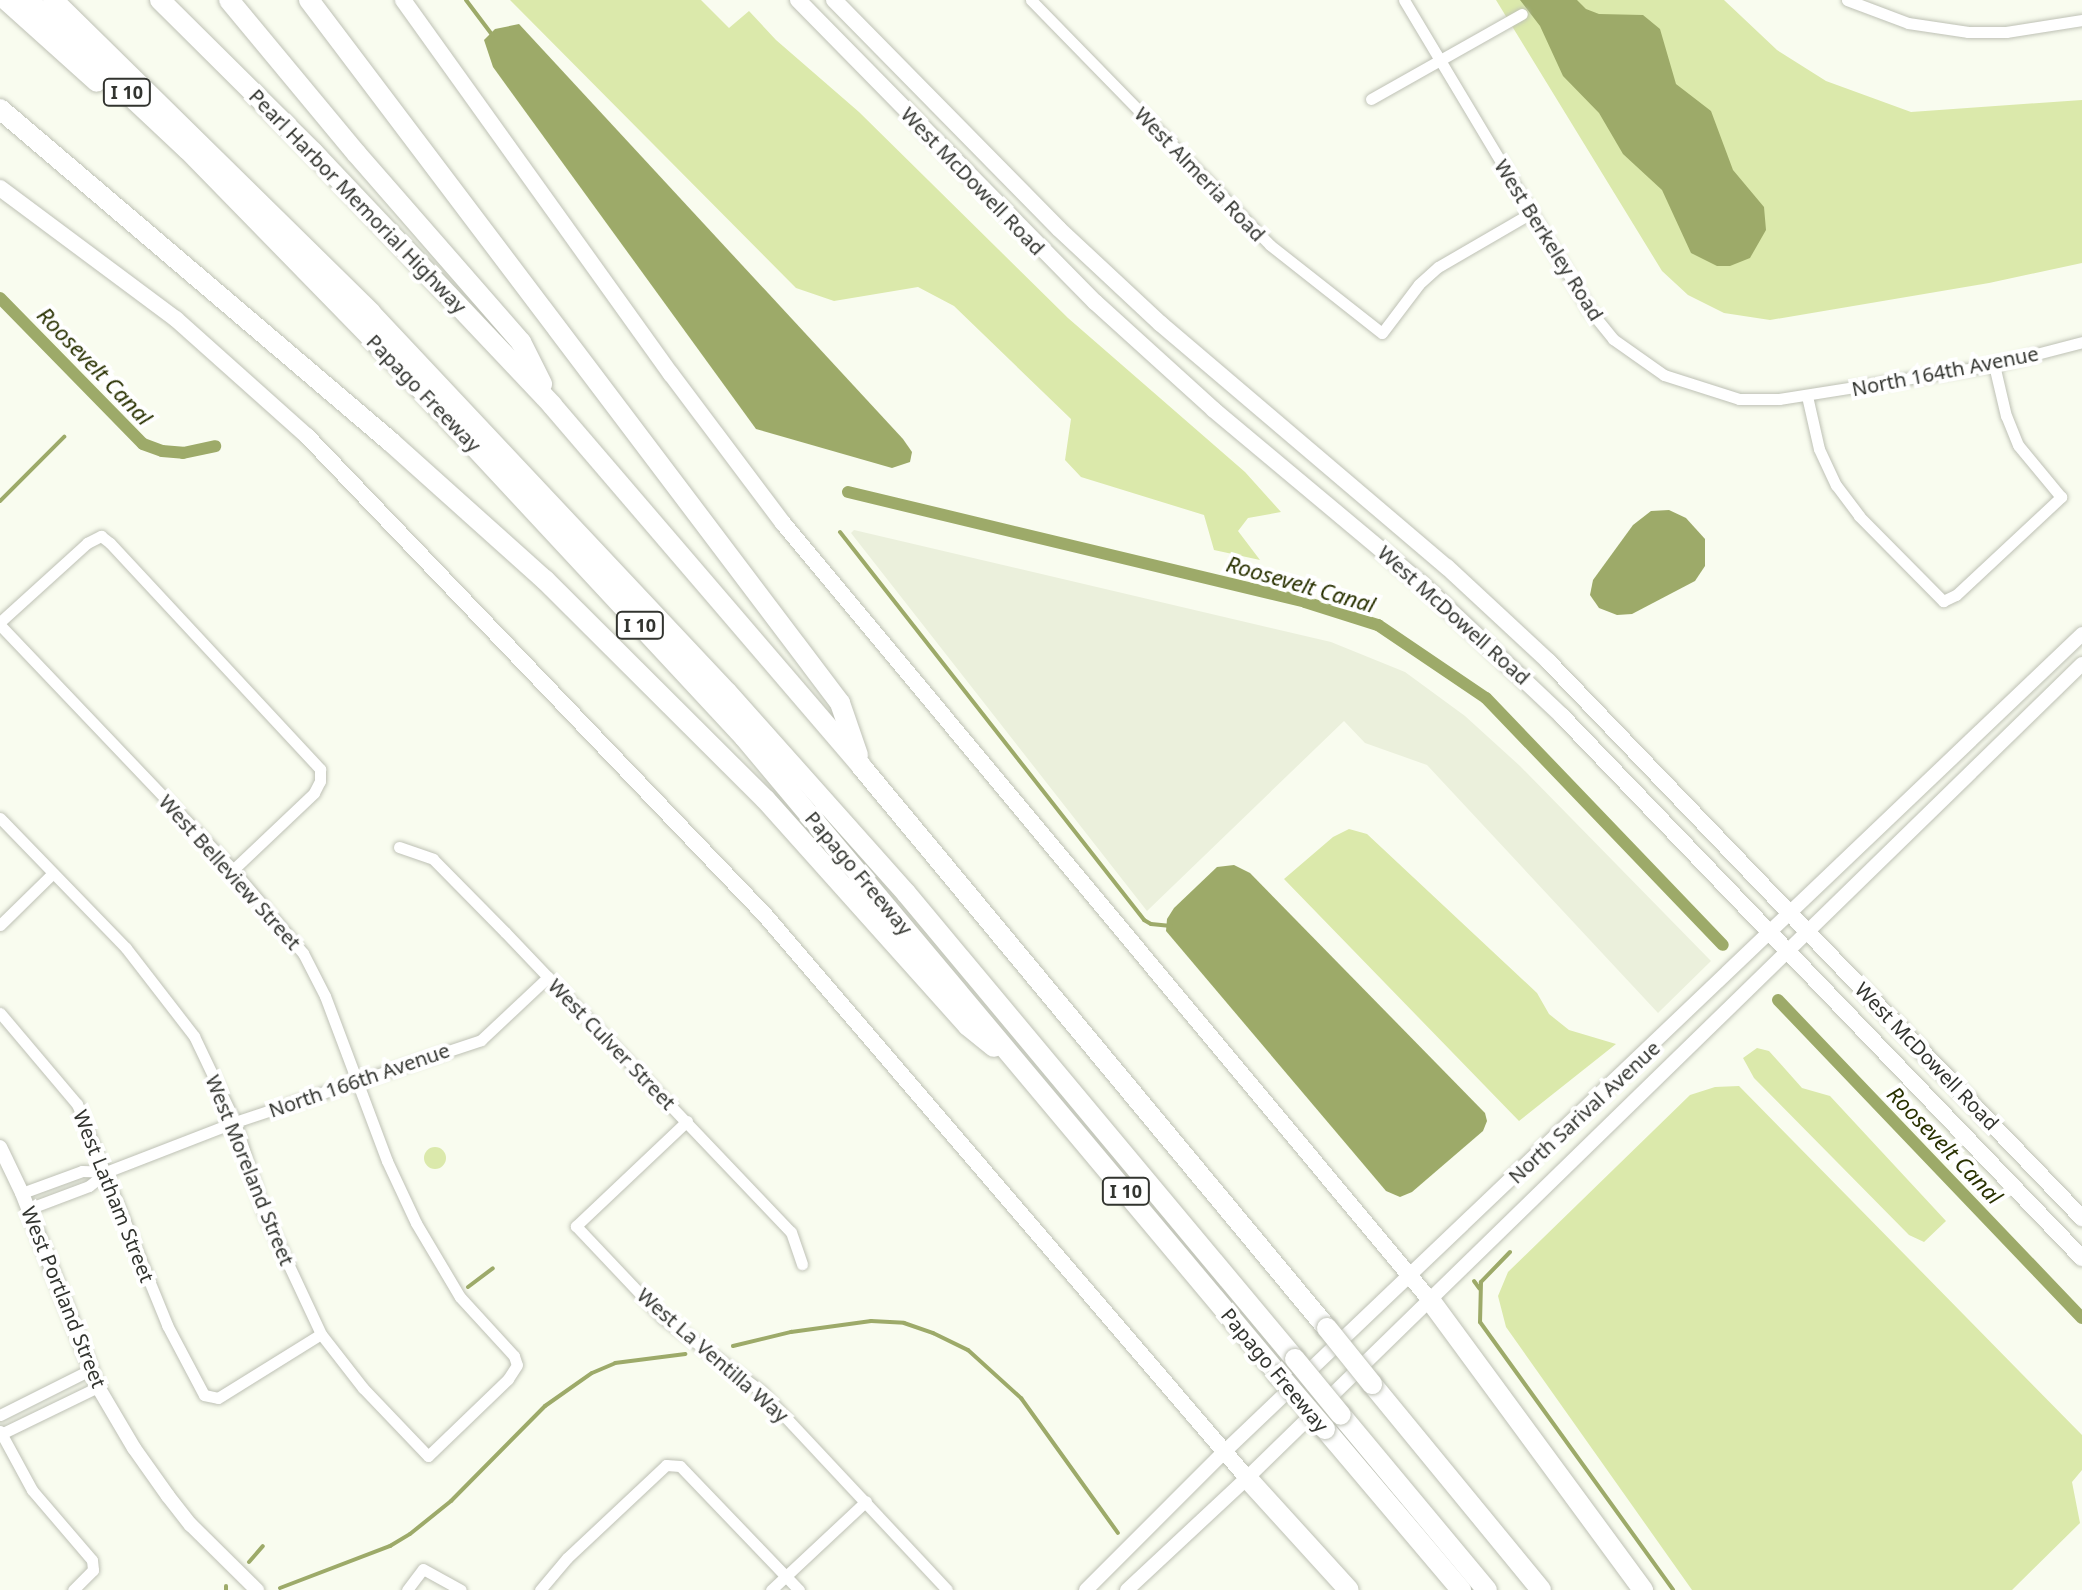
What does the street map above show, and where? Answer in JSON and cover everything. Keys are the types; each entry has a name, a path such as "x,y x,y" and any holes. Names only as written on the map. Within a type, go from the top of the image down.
{"highway":[{"path":"6,0 77,65 224,186"},
{"name":"I 10","path":"28,0 224,186"},
{"path":"53,0 382,324 727,692 906,893 1487,1590"},
{"name":"Pearl Harbor Memorial Highway","path":"160,0 313,152 552,405"},
{"path":"229,0 366,165 521,342 552,405 861,766 1541,1590"},
{"path":"309,0 840,703 861,766"},
{"path":"0,109 507,544 661,692 798,833 968,1026 1036,1082"},
{"name":"Papago Freeway","path":"224,186 499,470 744,737 1461,1590"},
{"path":"1430,1300 1643,1590"},
{"path":"1247,1478 1349,1590"}],"main road":[{"path":"403,0 671,374 783,523 1430,1300"},
{"name":"West McDowell Road","path":"798,0 1040,250 1168,369 1452,610 1562,716 2082,1258"},
{"name":"West McDowell Road","path":"834,0 1059,229 1161,324 1447,567 1539,652 2082,1218"},
{"path":"0,188 212,348 336,466 773,925 1247,1478"},
{"name":"North Sarival Avenue","path":"1086,1590 1223,1453 1792,914 2082,634"},
{"name":"North Sarival Avenue","path":"1127,1590 1247,1478 1740,994 2082,664"},
{"name":"West Portland Street","path":"0,1147 22,1193 98,1387 134,1448 168,1496 191,1525 257,1590"}],"street":[{"name":"West Almeria Road","path":"1031,0 1270,245 1382,333 1419,284 1438,267 1531,213"},
{"name":"West Berkeley Road","path":"1404,0 1588,308 1613,339 1643,362 1686,384 1739,399 1807,396"},
{"path":"1847,0 1908,23 1968,32 2006,32 2082,20"},
{"path":"1371,99 1440,60 1459,53 1522,14"},
{"name":"North 164th Avenue","path":"1807,396 1994,365 2082,342"},
{"path":"1807,396 1819,449 1836,485 1859,516 1943,601 1956,595 2061,497 2018,445 2006,416 1994,365"},
{"path":"0,623 87,543 101,536 320,769 320,781 314,793 233,870"},
{"name":"West Belleview Street","path":"0,623 233,870 303,953 325,996 397,1185 436,1261 460,1297 514,1356 517,1365 508,1379 428,1456"},
{"name":"West Moreland Street","path":"0,818 126,948 194,1036 235,1122 263,1210 321,1334 363,1388 428,1456"},
{"name":"West Culver Street","path":"399,847 433,859 548,977 791,1232 802,1264"},
{"path":"0,925 52,874"},
{"name":"North 166th Avenue","path":"28,1209 89,1186 106,1172 235,1122 481,1040 548,977"},
{"name":"West Latham Street","path":"0,1013 77,1104 167,1325 204,1395 218,1398 321,1334"},
{"name":"West La Ventilla Way","path":"687,1121 576,1226 663,1318 761,1391 947,1590"},
{"name":"North 166th Avenue","path":"22,1193 82,1171 106,1172"},
{"path":"0,1415 90,1370"},
{"path":"73,1590 93,1570 92,1560 32,1490 0,1433 98,1387"},
{"path":"540,1590 567,1558 666,1465 680,1466 799,1590"},
{"path":"771,1590 866,1501"},
{"path":"407,1590 423,1569 461,1590"}],"shaded area":[{"path":"510,0 701,0 729,28 749,11 776,40 859,112 1068,318 1245,472 1281,512 1248,518 1238,531 1260,560 1214,550 1204,515 1081,477 1065,460 1071,419 954,306 918,287 834,301 796,288"},
{"path":"1496,0 1724,0 1777,50 1826,81 1911,112 2082,100 2082,263 1989,283 1770,320 1724,313 1688,295 1662,271"},
{"path":"1520,0 1577,0 1586,9 1599,14 1643,15 1660,29 1676,84 1711,111 1733,170 1764,207 1766,230 1750,258 1730,266 1717,266 1691,253 1662,190 1623,154 1599,113 1563,76 1540,26"},
{"path":"519,24 903,439 912,452 910,462 892,468 756,429 493,67 484,40 495,29"},
{"path":"1669,510 1686,518 1705,539 1705,566 1695,581 1632,614 1617,615 1599,608 1590,595 1593,580 1633,525 1651,511"},
{"path":"854,530 1331,642 1405,672 1465,716 1520,766 1711,961 1658,1013 1427,765 1365,743 1344,721 1147,911 851,533"},
{"path":"1349,829 1367,834 1537,993 1549,1014 1569,1030 1616,1044 1519,1121 1284,879 1333,837"},
{"path":"1234,865 1250,873 1485,1113 1487,1121 1483,1131 1412,1192 1400,1197 1386,1191 1166,931 1167,919 1174,908 1217,867"},
{"path":"1757,1048 1769,1051 1802,1088 1830,1096 1946,1221 1924,1242 1909,1235 1754,1078 1743,1058"},
{"path":"1739,1086 2082,1435 2082,1470 2072,1482 2080,1523 2012,1590 1692,1590 1506,1327 1498,1296 1508,1272 1690,1095 1715,1087"},
{"path":"435,1147 443,1150 446,1158 443,1166 435,1169 427,1166 424,1158 427,1150"}],"waterway":[{"path":"466,0 493,36"},
{"name":"Roosevelt Canal","path":"0,298 143,444 162,451 183,453 215,446"},
{"path":"0,501 64,437"},
{"name":"Roosevelt Canal","path":"848,492 1305,602 1378,625 1486,698 1723,945"},
{"path":"840,532 1144,920 1171,926"},
{"name":"Roosevelt Canal","path":"1778,1000 2082,1318"},
{"path":"1510,1252 1481,1282 1480,1322 1673,1590"},
{"path":"468,1287 493,1268"},
{"path":"1474,1281 1479,1288"},
{"path":"733,1346 791,1332 871,1321 904,1323 933,1333 968,1350 1021,1398 1118,1533"},
{"path":"280,1588 390,1546 410,1534 451,1501 545,1406 592,1373 615,1363 685,1354"},
{"path":"249,1562 263,1546"}]}
